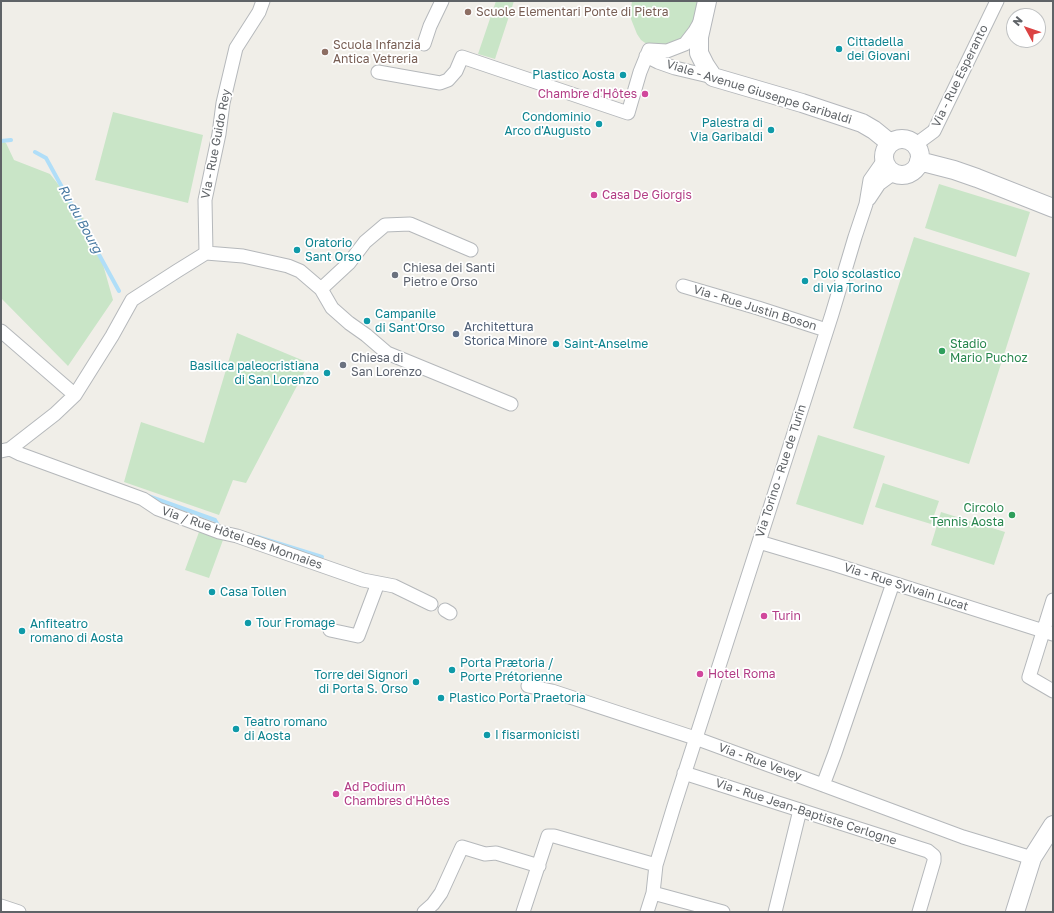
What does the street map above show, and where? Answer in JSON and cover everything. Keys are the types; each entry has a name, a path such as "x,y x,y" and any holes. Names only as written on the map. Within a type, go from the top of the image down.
{"street":[{"name":"Via - Rue Guido Rey","path":"206,253 205,200 219,134 223,103 236,48 259,12 263,1"},
{"path":"424,44 430,26 442,1"},
{"name":"Via - Rue Esperanto","path":"917,153 934,131 997,1"},
{"path":"378,72 440,83 448,80 456,71 462,57 628,113 640,72 649,50 667,51 685,44 695,31 705,9"},
{"path":"705,9 699,37 699,52 713,77"},
{"name":"Viale - Avenue Giuseppe Garibaldi","path":"646,56 675,68 713,77 802,103 862,123 874,130 890,143"},
{"path":"903,139 912,142 917,153 917,167 912,172 900,175 889,167 884,154 890,143 903,139"},
{"path":"917,153 954,170 1053,208"},
{"name":"Via Torino - Rue de Turin","path":"646,912 653,893 656,865 684,773 866,204 870,180 889,167"},
{"path":"321,290 349,264 364,242 384,225 410,224 470,250"},
{"path":"5,450 55,414 75,395 112,336 132,300 206,253 242,256 288,266 300,271 321,290 332,308 387,353 511,404"},
{"name":"Via - Rue Justin Boson","path":"683,286 826,330"},
{"path":"1,331 75,395"},
{"name":"Via / Rue Hôtel des Monnaies","path":"5,450 20,454 143,499 158,509 219,532 237,536 363,580 394,586 431,604"},
{"name":"Via - Rue Sylvain Lucat","path":"759,542 833,564 1048,633"},
{"path":"330,630 362,638 378,583"},
{"path":"823,785 893,583"},
{"path":"1053,600 1048,633 1029,677 1053,691"},
{"name":"Via - Rue Vevey","path":"528,686 552,691 695,738 963,838 1032,858"},
{"name":"Via - Rue Jean-Baptiste Cerlogne","path":"684,773 928,851 934,856 934,861 919,912"},
{"path":"775,912 800,810"},
{"path":"1015,912 1032,858 1053,825"},
{"path":"523,912 548,836 554,836 656,865"},
{"path":"424,912 433,904 441,893 462,847 485,854 496,853 539,866"},
{"path":"653,893 723,912"},
{"path":"1,906 19,912"}],"green space":[{"path":"496,1 514,1 495,59 478,54"},
{"path":"632,1 701,1 687,34 672,45 648,45 641,40 637,34 631,19"},
{"path":"113,112 203,135 188,203 95,180"},
{"path":"1,139 6,143 14,160 50,174 81,213 102,261 113,300 68,366 1,298"},
{"path":"939,184 1030,212 1016,257 925,228"},
{"name":"Stadio Mario Puchoz","path":"914,237 1030,273 969,464 853,428"},
{"path":"237,333 309,363 246,483 233,480 219,515 124,482 141,422 204,443"},
{"path":"818,435 885,456 863,525 796,504"},
{"path":"883,483 939,501 931,524 875,507"},
{"path":"941,512 1005,532 994,565 931,545"},
{"path":"199,532 223,540 209,578 185,570"}],"waterway":[{"name":"Ru du Bourg","path":"1,141 11,140"},
{"name":"Ru du Bourg","path":"35,152 46,158 119,291"},
{"path":"148,496 215,520 221,528"},
{"path":"258,537 322,557"}],"place":[{"name":"Scuole Elementari Ponte di Pietra","path":"468,12"},
{"name":"Cittadella dei Giovani","path":"839,49"},
{"name":"Scuola Infanzia Antica Vetreria","path":"325,52"},
{"name":"Plastico Aosta","path":"623,75"},
{"name":"Chambre d'Hôtes","path":"645,94"},
{"name":"Condominio Arco d'Augusto","path":"599,124"},
{"name":"Palestra di Via Garibaldi","path":"771,130"},
{"name":"Casa De Giorgis","path":"594,195"},
{"name":"Oratorio Sant Orso","path":"297,250"},
{"name":"Chiesa dei Santi Pietro e Orso","path":"395,275"},
{"name":"Polo scolastico di via Torino","path":"805,281"},
{"name":"Campanile di Sant'Orso","path":"367,321"},
{"name":"Architettura Storica Minore","path":"456,334"},
{"name":"Saint-Anselme","path":"556,344"},
{"name":"Stadio Mario Puchoz","path":"942,351"},
{"name":"Chiesa di San Lorenzo","path":"343,365"},
{"name":"Basilica paleocristiana di San Lorenzo","path":"327,373"},
{"name":"Circolo Tennis Aosta","path":"1012,515"},
{"name":"Casa Tollen","path":"212,592"},
{"name":"Turin","path":"764,616"},
{"name":"Tour Fromage","path":"248,623"},
{"name":"Anfiteatro romano di Aosta","path":"22,631"},
{"name":"Porta Prætoria / Porte Prétorienne","path":"452,670"},
{"name":"Hotel Roma","path":"700,674"},
{"name":"Torre dei Signori di Porta S. Orso","path":"416,682"},
{"name":"Plastico Porta Praetoria","path":"441,698"},
{"name":"Teatro romano di Aosta","path":"236,729"},
{"name":"I fisarmonicisti","path":"487,735"},
{"name":"Ad Podium Chambres d'Hôtes","path":"336,794"}]}
